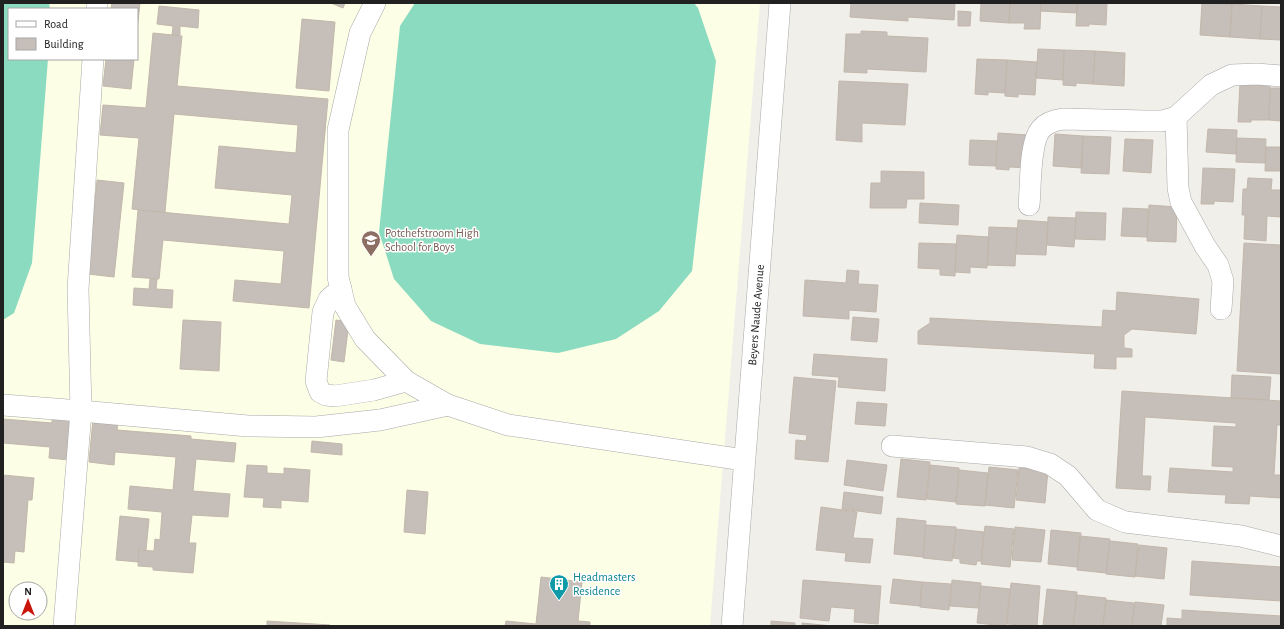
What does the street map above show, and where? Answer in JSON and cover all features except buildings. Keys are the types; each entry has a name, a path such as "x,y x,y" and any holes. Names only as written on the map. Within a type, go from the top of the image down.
{"street":[{"path":"375,3 360,33 338,130 338,276 345,306 365,339 406,381 448,405 508,425 744,460"},
{"name":"Beyers Naude Avenue","path":"732,626 780,3"},
{"path":"64,626 81,411 78,290 94,60"},
{"path":"1029,205 1032,154 1037,136 1042,128 1055,120 1162,121 1176,116 1211,85 1232,75 1258,74 1281,76"},
{"path":"1176,116 1178,188 1181,202 1205,246 1218,266 1223,281 1221,309"},
{"path":"341,289 329,299 323,312 316,381 320,392 326,395 335,396 374,390 406,381"},
{"path":"3,405 248,426 316,427 380,420 448,405"},
{"path":"892,446 1027,457 1050,464 1068,476 1098,510 1125,522 1242,536 1281,546"}],"shaded area":[{"name":"Potchefstroom High School for Boys","path":"3,3 760,3 710,626 3,626"}],"green space":[{"path":"3,3 49,3 50,8 8,8 8,60 48,60 32,263 14,313 3,320"},
{"path":"415,3 694,3 698,8 716,61 692,271 659,311 616,339 558,353 480,344 431,321 394,279 379,232 400,26"}],"place":[{"name":"Potchefstroom High School for Boys","path":"371,257"},
{"name":"Headmasters Residence","path":"559,601"}]}
